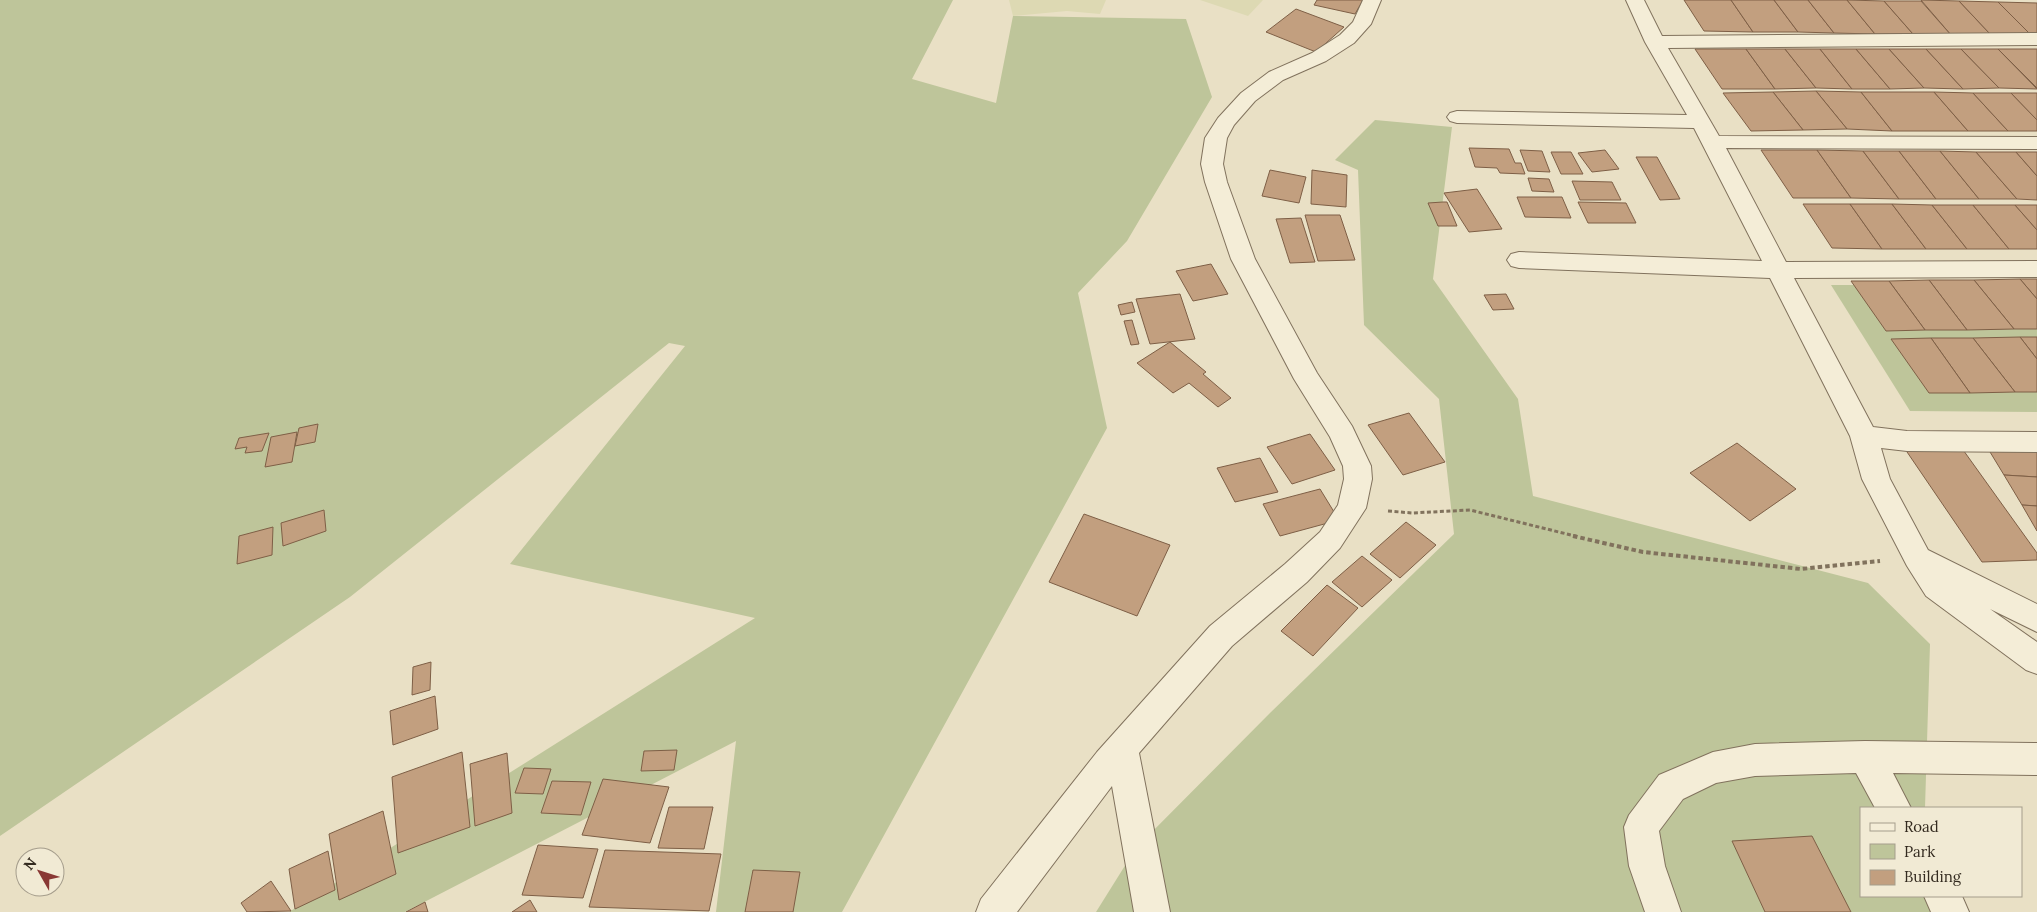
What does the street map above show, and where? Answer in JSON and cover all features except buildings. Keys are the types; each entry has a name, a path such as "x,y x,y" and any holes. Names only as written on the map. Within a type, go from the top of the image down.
{"street":[{"path":"994,912 1122,749 1221,636 1296,573 1330,540 1352,508 1358,479 1357,466 1342,433 1307,379 1243,259 1216,182 1212,164 1216,138 1225,122 1248,97 1276,76 1319,57 1347,39 1362,24 1372,0"},
{"path":"1635,0 1655,42 1712,142 1864,436 1876,479 1917,557 1937,586 1961,606 2037,660"},
{"path":"1655,42 2037,39"},
{"path":"1457,117 1700,122"},
{"path":"1712,142 2037,143"},
{"path":"1519,260 1778,270 2037,269"},
{"path":"1864,436 1907,441 2037,442"},
{"path":"1917,557 2037,620"},
{"path":"1122,749 1152,912"},
{"path":"1663,912 1647,866 1641,827 1671,787 1713,768 1755,760 1865,757 2037,759"},
{"path":"1865,757 1893,807"},
{"path":"1942,897 1950,912"}],"path":[{"path":"1352,508 1412,513 1470,510 1520,524 1643,552 1801,569 1917,557"}],"shaded area":[{"path":"1009,0 1106,0 1100,14 1067,11 1013,16"},
{"path":"1200,0 1263,0 1248,16"}],"green space":[{"path":"0,0 953,0 912,79 996,103 1013,16 1186,19 1212,97 1127,241 1078,293 1107,428 842,912 716,912 736,741 405,912 289,912 755,618 510,564 685,346 669,343 350,597 0,836"},
{"path":"1375,120 1452,127 1433,279 1518,399 1533,496 1868,583 1930,644 1925,807 1860,807 1860,897 1933,897 1936,912 1096,912 1136,848 1270,713 1454,534 1439,399 1364,325 1358,170 1335,160"},
{"path":"1831,285 2037,285 2037,412 1910,411"}]}
